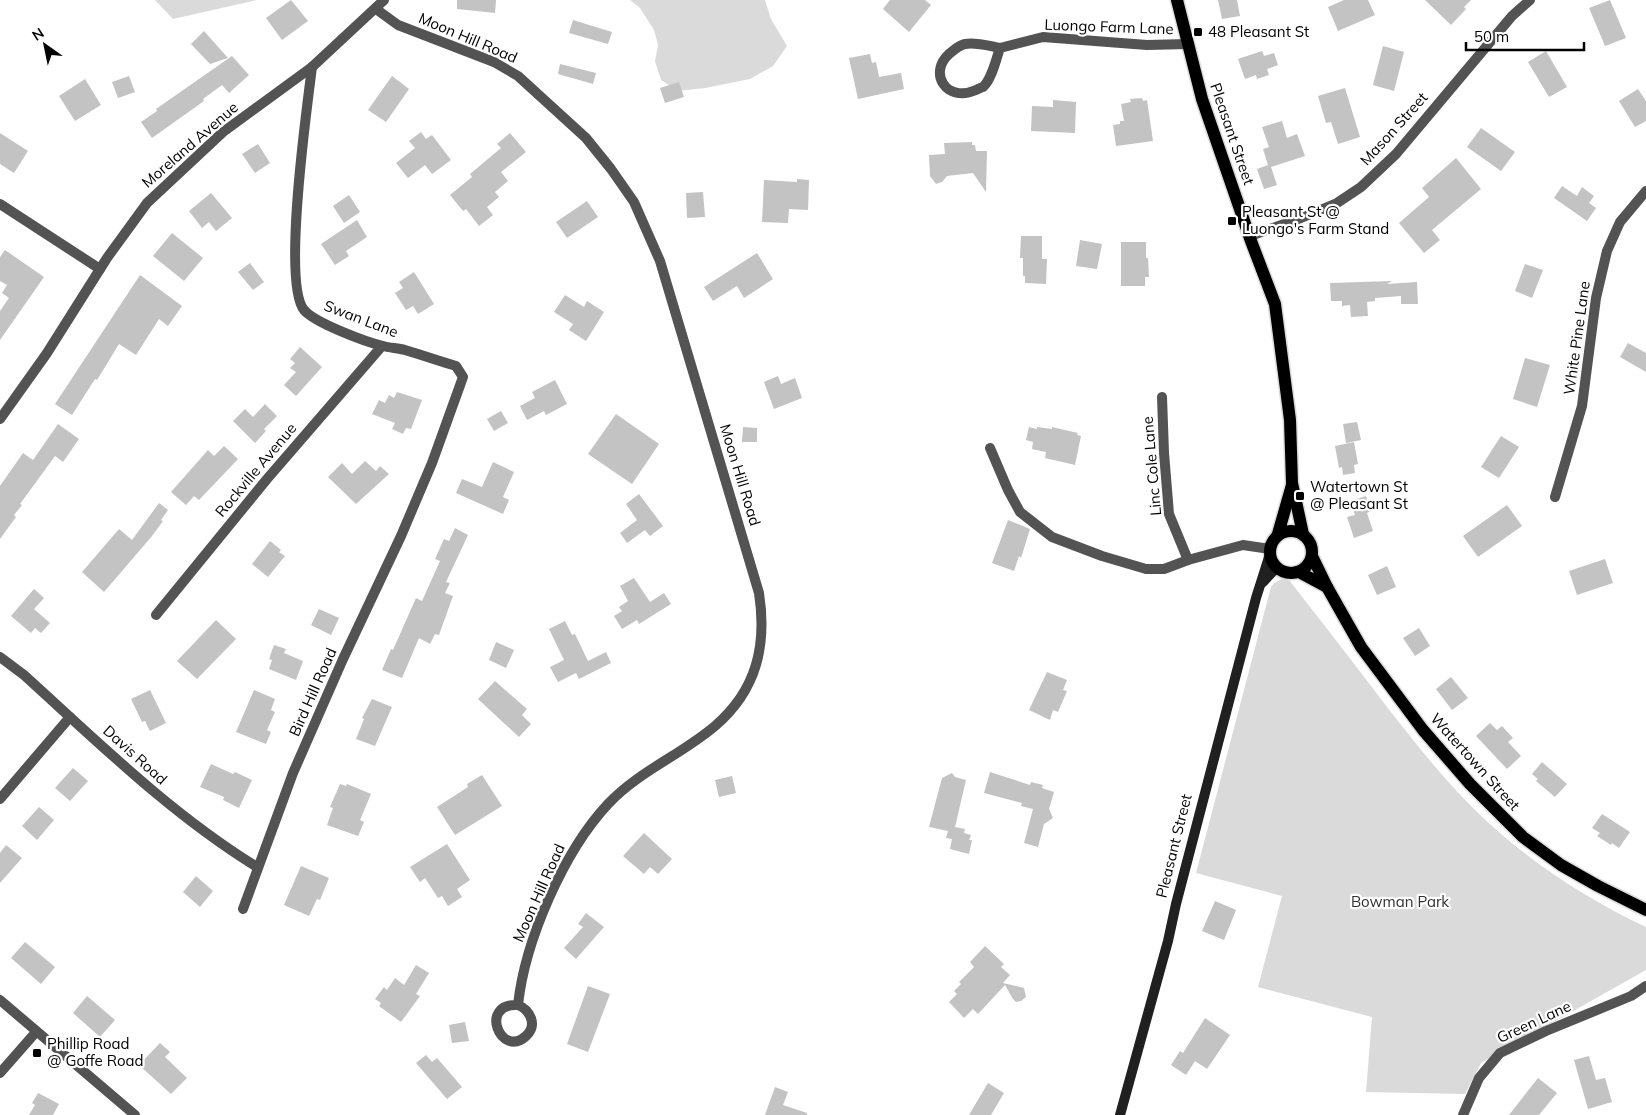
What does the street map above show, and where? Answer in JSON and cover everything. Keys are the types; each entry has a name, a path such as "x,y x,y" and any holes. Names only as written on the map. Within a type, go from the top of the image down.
{"main road":[{"name":"Pleasant Street","path":"1176,0 1202,99 1275,304 1290,420 1292,483 1303,534"},
{"name":"Pleasant Street","path":"1278,534 1292,483"},
{"path":"1291,530 1303,534 1311,543 1312,556 1308,566 1299,572 1287,573 1276,567 1271,559 1270,552 1271,543 1278,534 1291,530"},
{"name":"Watertown Street","path":"1312,556 1327,587 1362,647 1423,730 1470,784 1523,837 1561,865 1646,910"},
{"path":"1299,572 1327,587"}],"street":[{"name":"Moreland Avenue","path":"0,419 47,353 100,269 147,202 223,132 312,67 384,0"},
{"name":"Mason Street","path":"1250,236 1337,203 1361,187 1396,154 1512,16 1530,0"},
{"name":"Moon Hill Road","path":"376,9 398,25 494,62 518,76 586,138 634,202 648,231 662,268 759,593 762,612 763,634 755,668 739,700 715,726 624,789 597,818 576,846 537,930 523,974 518,1005"},
{"name":"Luongo Farm Lane","path":"1000,48 993,69 983,87 964,95 946,89 940,74 941,65 945,57 964,44 1000,48 1043,38 1147,45 1188,44"},
{"name":"Swan Lane","path":"312,67 300,166 295,268 297,292 304,310 320,322 382,346 403,350 456,366 463,377 420,491"},
{"name":"White Pine Lane","path":"1555,497 1582,406 1596,298 1607,251 1620,222 1646,191"},
{"path":"0,204 100,269"},
{"name":"Rockville Avenue","path":"156,615 267,479 382,346"},
{"name":"Linc Cole Lane","path":"1162,398 1169,514 1188,560"},
{"path":"990,448 1008,490 1020,512 1052,537 1102,556 1146,569 1164,569 1243,544 1270,552"},
{"name":"Bird Hill Road","path":"243,909 293,773 420,491"},
{"name":"Pleasant Street","path":"1120,1115 1168,941 1260,584 1270,552"},
{"name":"Pleasant Street","path":"1260,584 1276,567"},
{"name":"Davis Road","path":"0,657 167,804 257,867"},
{"path":"0,799 70,717"},
{"name":"Green Lane","path":"1463,1115 1479,1078 1500,1053 1546,1031 1631,996 1646,986"},
{"path":"0,1000 135,1115"},
{"path":"0,1073 36,1032"}],"green space":[{"path":"155,0 257,0 173,19"},
{"path":"630,0 765,0 771,19 787,46 773,66 750,79 678,91 661,80 655,61 658,45 654,30 640,8"},
{"name":"Bowman Park","path":"1284,578 1289,580 1426,756 1472,807 1511,843 1554,875 1599,903 1646,927 1646,970 1481,1063 1465,1094 1366,1092 1372,1017 1258,987 1282,896 1196,873 1271,587 1274,583"}],"building":[{"path":"291,0 308,21 282,40 266,18"},
{"path":"457,0 496,0 495,13 457,9"},
{"path":"890,0 925,0 931,5 909,32 883,9"},
{"path":"1218,0 1237,0 1240,16 1222,19"},
{"path":"1344,0 1368,0 1375,15 1338,31 1328,7"},
{"path":"1425,0 1471,0 1464,7 1466,9 1451,25"},
{"path":"1610,0 1626,38 1605,46 1589,8"},
{"path":"573,20 612,32 608,44 569,33"},
{"path":"204,31 228,58 210,64 191,44"},
{"path":"1383,46 1404,52 1394,91 1373,85"},
{"path":"1262,51 1264,56 1274,53 1278,65 1267,69 1269,75 1257,79 1256,75 1245,79 1238,59"},
{"path":"1546,51 1567,87 1549,97 1528,62"},
{"path":"870,54 872,63 876,62 879,77 901,73 904,89 858,99 849,58"},
{"path":"232,56 249,75 229,93 222,85 203,99 204,101 152,138 141,122 157,111 156,109"},
{"path":"560,64 596,73 593,84 558,74"},
{"path":"129,76 135,92 118,98 112,82"},
{"path":"392,76 409,89 386,122 368,110"},
{"path":"85,79 101,105 75,121 59,96"},
{"path":"679,82 684,97 665,103 660,88"},
{"path":"1345,88 1360,137 1338,144 1331,122 1326,123 1318,96"},
{"path":"1638,89 1646,101 1646,121 1635,127 1619,101"},
{"path":"1142,98 1143,101 1147,100 1153,141 1116,146 1113,125 1124,121 1121,104 1131,102 1130,99"},
{"path":"1053,100 1076,102 1075,133 1031,131 1032,106 1053,107"},
{"path":"1282,121 1287,138 1297,134 1305,156 1271,167 1277,185 1264,189 1257,169 1268,165 1263,149 1269,147 1262,127"},
{"path":"1481,128 1515,152 1501,171 1467,147"},
{"path":"421,132 426,139 432,135 451,160 432,174 425,165 408,178 396,163 415,148 409,141"},
{"path":"0,133 28,151 14,173 0,164"},
{"path":"510,133 526,152 501,172 508,181 495,192 499,197 487,207 493,215 479,226 466,209 463,211 450,195 472,177 470,174 501,148 497,144"},
{"path":"972,142 972,145 975,145 976,151 987,151 986,192 973,173 947,176 942,182 936,184 930,176 929,155 945,154 944,143"},
{"path":"258,144 270,163 255,173 242,154"},
{"path":"1456,158 1481,189 1432,230 1440,240 1424,253 1399,223 1429,197 1422,188"},
{"path":"797,179 809,180 808,210 789,209 788,223 762,222 764,180 797,182"},
{"path":"1562,186 1577,196 1582,187 1594,196 1589,203 1596,208 1587,221 1554,198"},
{"path":"703,192 705,217 687,218 686,193"},
{"path":"211,193 232,218 216,231 209,222 202,228 189,211"},
{"path":"349,195 360,212 344,223 333,206"},
{"path":"587,201 598,217 567,238 556,222"},
{"path":"357,220 367,237 346,251 349,256 335,265 321,244"},
{"path":"172,233 203,258 184,281 153,256"},
{"path":"1021,236 1042,236 1042,259 1047,259 1046,284 1025,283 1023,258 1020,258"},
{"path":"1080,240 1102,244 1097,269 1076,266"},
{"path":"1121,242 1146,242 1149,277 1145,277 1145,286 1121,286"},
{"path":"5,250 44,277 0,340 0,311 9,298 2,293 7,285 0,281 0,257"},
{"path":"757,253 773,279 744,298 737,286 713,301 704,287"},
{"path":"250,263 264,282 253,290 238,272"},
{"path":"1525,264 1543,270 1532,298 1515,291"},
{"path":"414,272 434,304 418,314 413,306 406,310 395,293 403,288 399,282"},
{"path":"140,275 182,306 168,326 159,319 136,355 119,344 97,380 95,379 72,415 55,404"},
{"path":"1392,281 1387,284 1417,282 1418,304 1401,304 1401,296 1375,298 1375,301 1367,302 1368,316 1351,317 1350,305 1342,306 1342,301 1331,301 1330,283"},
{"path":"565,295 584,307 587,301 604,312 586,341 569,330 573,324 554,312"},
{"path":"1628,343 1646,353 1646,372 1620,357"},
{"path":"300,347 322,367 296,396 284,385 296,372 290,368 295,363 290,359"},
{"path":"1525,358 1550,365 1537,407 1513,399"},
{"path":"778,376 781,384 795,378 802,398 774,409 764,382"},
{"path":"555,380 567,404 546,415 544,411 527,420 520,406 535,398 532,392"},
{"path":"397,392 422,400 411,429 406,428 403,434 392,429 395,423 372,414 379,400 385,403 389,395 394,398"},
{"path":"265,404 277,416 264,429 266,431 255,443 233,421 245,409 253,417"},
{"path":"501,411 508,423 494,431 487,419"},
{"path":"616,414 659,444 632,484 588,454"},
{"path":"1357,422 1361,440 1346,443 1343,424"},
{"path":"58,424 79,439 63,462 55,456 20,504 22,505 14,515 16,517 0,539 0,486 23,453 33,460"},
{"path":"743,427 757,428 757,442 742,442"},
{"path":"1029,427 1052,429 1052,427 1078,433 1077,435 1081,436 1075,465 1045,458 1046,452 1032,449 1033,442 1026,440"},
{"path":"1501,436 1519,447 1499,478 1481,467"},
{"path":"1354,442 1358,464 1354,465 1355,473 1343,475 1342,467 1339,468 1335,446"},
{"path":"224,446 238,459 199,500 194,496 186,505 171,492 208,450 214,456"},
{"path":"365,461 376,471 380,466 389,474 356,504 328,477 342,463 352,474"},
{"path":"493,462 514,472 503,497 509,500 503,514 456,493 462,479 482,487"},
{"path":"639,494 663,526 650,536 645,530 627,543 620,533 637,520 626,504"},
{"path":"1366,496 1371,511 1367,513 1373,531 1354,538 1347,517 1355,515 1350,501"},
{"path":"159,503 168,510 161,520 163,521 104,592 82,572 119,529 132,540"},
{"path":"1507,505 1522,526 1478,557 1463,536"},
{"path":"1008,520 1030,529 1021,558 1019,556 1014,571 992,563"},
{"path":"455,528 468,535 446,582 450,583 445,593 453,596 439,635 435,634 430,644 419,638 402,678 382,670 416,598 422,601 440,561 435,559 444,539 449,541"},
{"path":"270,541 285,556 268,577 252,564"},
{"path":"1605,559 1613,583 1577,595 1569,571"},
{"path":"1387,566 1396,587 1377,595 1368,575"},
{"path":"634,578 650,602 664,593 671,604 639,624 637,620 622,629 614,616 622,611 619,607 628,601 620,586"},
{"path":"34,589 44,598 34,609 50,623 41,633 35,628 31,633 11,616"},
{"path":"319,609 339,618 331,635 311,625"},
{"path":"216,620 236,639 197,679 177,661"},
{"path":"565,621 572,635 575,634 588,661 606,652 611,663 579,679 576,673 558,682 550,667 564,660 549,629"},
{"path":"1419,628 1430,646 1415,656 1403,638"},
{"path":"496,642 514,650 506,668 489,660"},
{"path":"274,645 286,649 284,653 303,661 296,680 269,669 272,660 269,659"},
{"path":"1047,672 1067,680 1063,690 1067,691 1058,712 1053,710 1050,720 1029,710"},
{"path":"1451,677 1468,698 1452,710 1436,689"},
{"path":"495,681 527,709 522,715 531,724 519,737 478,699"},
{"path":"150,690 166,723 150,731 145,721 142,722 131,699"},
{"path":"254,690 275,699 271,710 275,712 267,730 271,732 266,744 236,732"},
{"path":"372,699 392,707 375,746 356,739 364,719 362,718"},
{"path":"1490,723 1497,730 1502,726 1513,738 1508,742 1521,756 1507,769 1476,736"},
{"path":"1542,762 1567,784 1555,797 1536,781 1538,779 1532,774"},
{"path":"211,764 252,780 239,808 223,800 224,797 200,787"},
{"path":"73,768 88,781 70,801 55,788"},
{"path":"990,772 1030,785 1031,782 1043,785 1042,788 1054,792 1049,809 1053,818 1044,824 1038,847 1024,843 1033,809 1021,806 1022,803 984,793"},
{"path":"952,773 955,777 966,780 955,827 965,829 964,833 971,835 969,840 972,840 969,854 950,849 952,839 946,838 948,831 929,827 942,778"},
{"path":"482,775 502,806 455,835 437,807 468,787 467,784"},
{"path":"732,776 736,793 719,797 715,780"},
{"path":"340,784 346,786 347,784 371,794 360,820 364,822 358,836 327,825 333,808 330,807"},
{"path":"39,807 54,820 37,840 22,826"},
{"path":"1602,814 1630,832 1619,848 1597,836 1600,833 1592,828"},
{"path":"644,833 672,859 658,874 650,867 644,874 623,856"},
{"path":"447,844 470,880 457,889 462,897 448,906 442,896 438,898 425,878 420,882 410,867"},
{"path":"6,845 22,858 0,883 0,853"},
{"path":"301,866 329,878 320,900 317,899 309,916 284,905"},
{"path":"196,876 213,891 200,907 183,892"},
{"path":"1215,901 1236,910 1224,940 1202,931"},
{"path":"586,913 604,927 576,959 564,948 583,927 578,924"},
{"path":"25,942 55,967 41,984 11,958"},
{"path":"985,946 1004,964 1001,967 1010,975 1003,983 1024,988 1026,997 1016,1002 1005,985 978,1014 973,1009 964,1018 949,1002 957,994 954,991 961,984 959,982 974,967 970,962"},
{"path":"416,965 429,973 416,994 420,996 401,1022 379,1006 381,1003 375,999 384,987 387,990 395,978 404,985"},
{"path":"588,986 610,994 588,1052 567,1044"},
{"path":"87,996 115,1020 100,1037 73,1013"},
{"path":"1205,1018 1230,1035 1207,1069 1195,1061 1186,1075 1171,1065 1180,1051 1183,1053"},
{"path":"465,1022 469,1041 452,1043 449,1025"},
{"path":"160,1043 170,1052 165,1057 187,1078 171,1094 139,1065"},
{"path":"426,1055 432,1062 437,1058 462,1087 447,1099 416,1063"},
{"path":"1589,1056 1596,1080 1605,1078 1612,1102 1588,1109 1574,1060"},
{"path":"1538,1078 1557,1093 1539,1115 1509,1115"},
{"path":"988,1083 1004,1093 991,1115 969,1115"},
{"path":"775,1087 788,1092 783,1105 807,1113 807,1115 765,1115"},
{"path":"38,1093 59,1104 53,1115 29,1115 35,1105 32,1103"}],"place":[{"name":"48 Pleasant St","path":"1198,32"},
{"name":"Pleasant St @ Luongo's Farm Stand","path":"1232,221"},
{"name":"Watertown St @ Pleasant St","path":"1300,496"},
{"name":"Phillip Road @ Goffe Road","path":"37,1053"}]}
